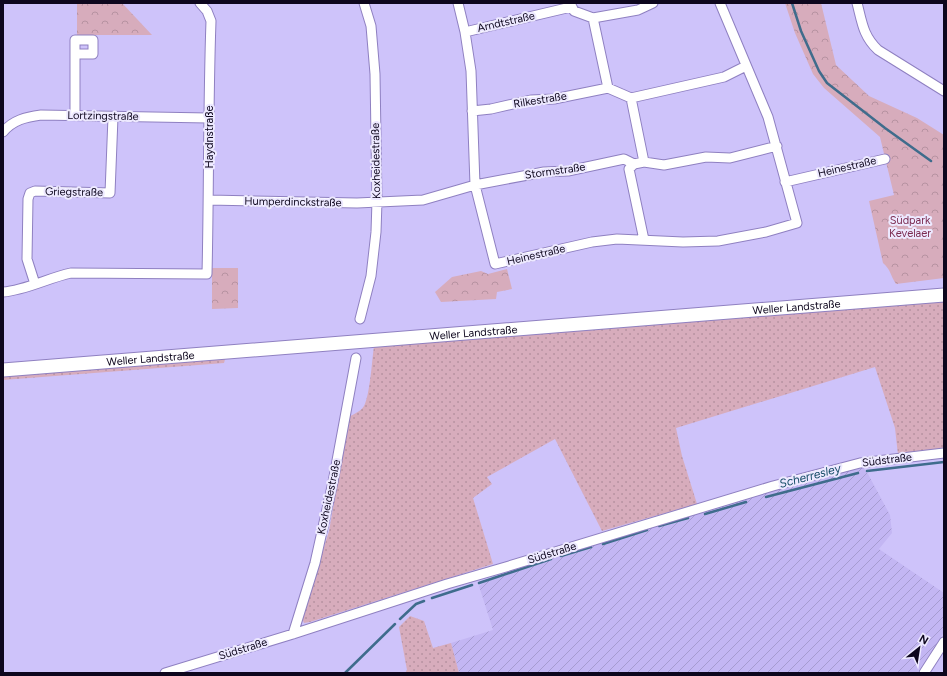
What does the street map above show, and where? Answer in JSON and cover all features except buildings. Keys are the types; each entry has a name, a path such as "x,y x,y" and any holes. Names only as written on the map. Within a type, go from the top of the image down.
{"main road":[{"name":"Weller Landstraße","path":"3,370 944,295"}],"street":[{"name":"Haydnstraße","path":"36,284 71,273 207,274 209,200 208,118 211,21 207,11 200,3"},
{"name":"Koxheidestraße","path":"360,319 371,276 376,232 377,201 375,74 371,26 364,3"},
{"name":"Heinestraße","path":"458,3 465,32 471,72 475,185 495,264 592,242 617,239 683,242 718,241 766,232 796,223 777,146 768,117 720,3"},
{"path":"571,5 574,11 593,18 638,10 653,3"},
{"path":"857,3 864,31 870,43 944,92"},
{"name":"Arndtstraße","path":"465,32 571,5"},
{"path":"593,18 608,88 631,98 724,77 746,66"},
{"path":"75,115 76,54"},
{"name":"Rilkestraße","path":"472,111 491,109 531,100 554,99 608,88"},
{"path":"631,98 644,162"},
{"name":"Lortzingstraße","path":"3,132 18,120 40,115 208,118"},
{"name":"Griegstraße","path":"36,284 27,259 28,199 30,193 35,191 110,193 113,117"},
{"path":"644,240 629,169 634,164 644,162 664,165 706,157 730,158 777,146"},
{"name":"Stormstraße","path":"377,201 423,200 475,185 544,172 568,171 624,159 634,164"},
{"name":"Heinestraße","path":"785,182 885,159"},
{"name":"Humperdinckstraße","path":"209,200 357,203 377,201"},
{"path":"3,292 13,291 36,284"},
{"name":"Koxheidestraße","path":"292,634 315,563 333,482 356,358"},
{"name":"Südstraße","path":"164,673 192,669 292,634 447,584 773,486 860,463 944,453"},
{"path":"924,673 944,642"}],"shaded area":[{"path":"860,463 868,474 890,515 892,533 879,549 944,593 944,632 917,673 459,673 451,643 493,630 479,586 509,566"}],"green space":[{"path":"77,3 122,3 152,35 77,35"},
{"name":"Südpark Kevelaer","path":"785,3 821,3 836,65 869,96 917,118 944,135 944,278 896,284 889,270 883,263 869,201 894,195 880,137 824,88 813,74 795,33"},
{"path":"212,268 238,268 238,308 212,309"},
{"path":"507,269 512,289 497,292 496,299 441,302 435,292 452,277 481,271 488,274"},
{"path":"944,300 944,449 898,455 895,428 875,367 676,428 682,456 697,504 602,531 555,439 487,477 492,484 473,498 493,564 304,623 302,618 329,531 349,417 361,409 366,401 374,346"},
{"path":"226,356 224,363 3,380 3,374"},
{"path":"410,616 424,621 433,648 451,643 459,673 405,673 407,670 399,627"}],"waterway":[{"path":"792,3 801,31 819,71 827,83 885,128 931,161"},
{"name":"Scherresley","path":"867,471 944,462"},
{"name":"Scherresley","path":"766,497 858,473"},
{"name":"Scherresley","path":"705,514 746,502"},
{"name":"Scherresley","path":"659,526 688,518"},
{"name":"Scherresley","path":"603,544 647,530"},
{"name":"Scherresley","path":"561,556 591,547"},
{"name":"Scherresley","path":"479,583 551,559"},
{"name":"Scherresley","path":"432,598 472,585"},
{"name":"Scherresley","path":"400,619 416,604 424,601"},
{"name":"Scherresley","path":"345,673 395,624"}]}
